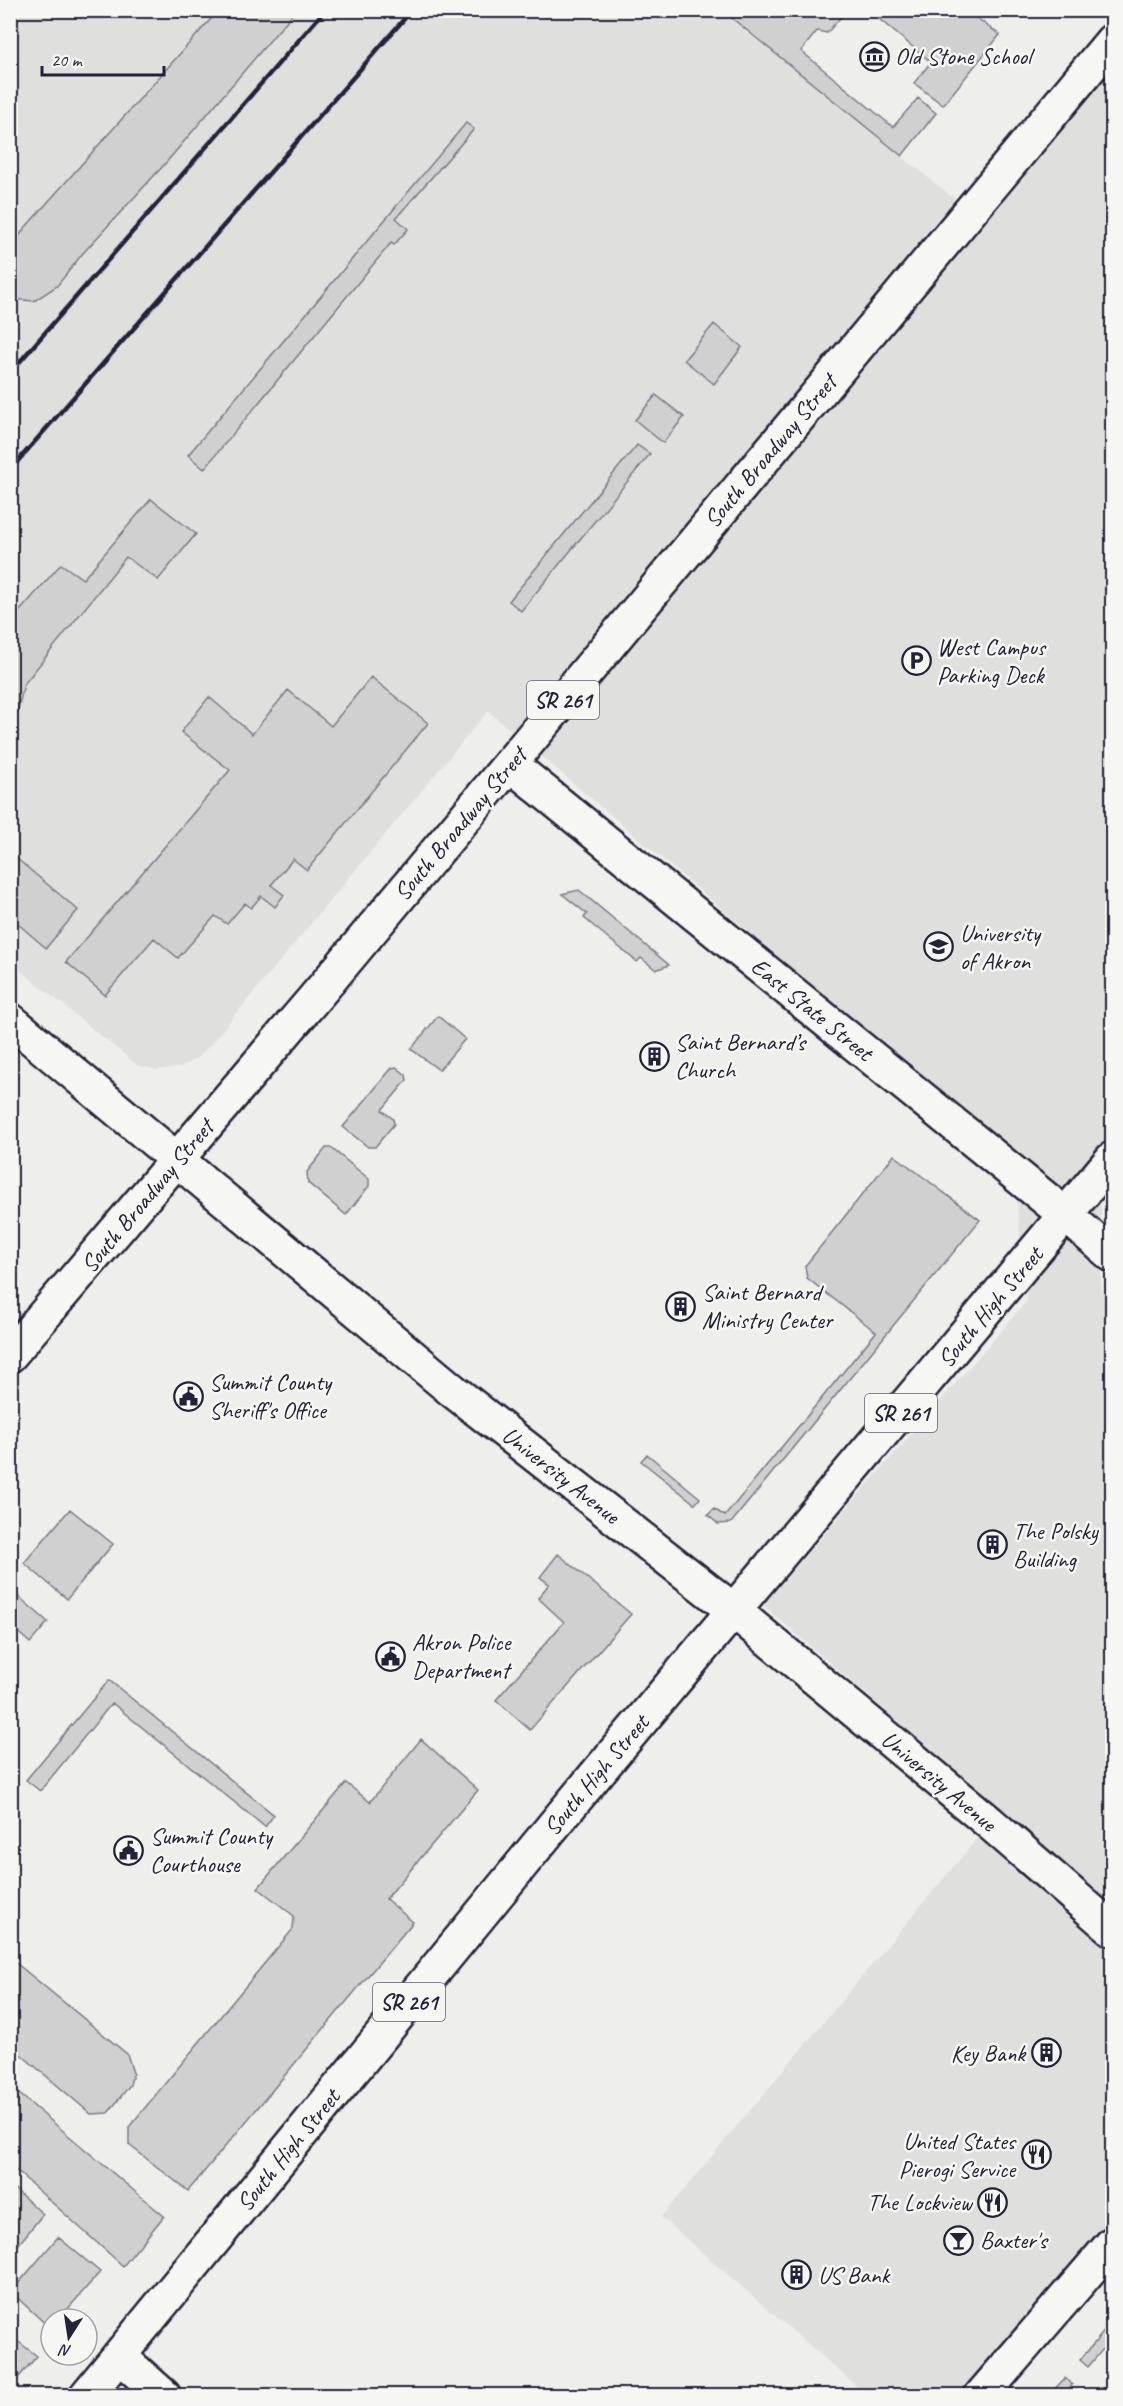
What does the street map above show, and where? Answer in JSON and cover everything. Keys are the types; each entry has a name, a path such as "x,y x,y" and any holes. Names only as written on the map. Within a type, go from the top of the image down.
{"main road":[{"name":"South Broadway Street","path":"10,1355 177,1160 1110,48"},
{"name":"East State Street","path":"510,764 1113,1255"},
{"name":"University Avenue","path":"10,1020 452,1390 733,1610 990,1823 1113,1929"},
{"name":"South High Street","path":"86,2396 733,1610 1113,1160"},
{"path":"981,2396 1113,2244"},
{"path":"119,2356 164,2396"}],"shaded area":[{"name":"University of Akron","path":"10,11 721,11 961,204 1088,60 1112,80 1112,1139 1101,1153 1101,1290 1112,1300 1112,1907 763,1605 1027,1301 1012,1155 488,711 210,1045 198,1057 182,1067 156,1070 137,1065 11,963"},
{"path":"218,11 295,11 164,165 83,253 57,286 34,301 12,299 11,248 24,229"},
{"path":"723,11 846,11 827,33 817,31 801,51 893,127 918,98 936,113 902,156"},
{"path":"863,11 980,11 977,18 1000,35 943,105 914,83 931,62 874,15 872,17"},
{"path":"466,123 474,129 396,218 408,229 394,245 391,243 204,469 188,455"},
{"path":"714,324 742,347 714,384 684,360"},
{"path":"656,395 684,417 663,443 635,420"},
{"path":"637,445 650,454 521,611 509,601"},
{"path":"151,499 196,534 158,580 126,557 24,684 11,740 11,621 61,564 83,579"},
{"path":"371,677 428,723 307,870 293,859 271,885 284,895 275,907 261,896 251,908 245,903 227,924 215,916 178,958 154,938 105,995 66,962 230,770 181,732 209,697 252,734 288,690 331,726"},
{"path":"10,853 78,910 46,948 11,918"},
{"path":"579,890 669,965 656,970 641,958 637,962 584,918 587,914 562,894"},
{"path":"438,1016 465,1039 439,1070 411,1049"},
{"path":"396,1067 406,1075 407,1080 382,1110 393,1119 394,1124 375,1147 368,1147 343,1127 392,1068"},
{"path":"326,1148 331,1148 369,1179 369,1186 346,1215 308,1183 307,1172"},
{"path":"894,1155 980,1220 731,1523 718,1524 708,1515 714,1509 725,1516 876,1332 807,1278 805,1266"},
{"path":"647,1454 700,1498 695,1504 641,1461"},
{"path":"70,1509 113,1544 67,1599 24,1563"},
{"path":"558,1554 631,1614 530,1730 496,1700 564,1622 538,1598 549,1584 540,1577"},
{"path":"11,1590 48,1622 30,1643 11,1626"},
{"path":"109,1680 274,1815 265,1827 112,1703 40,1791 26,1780"},
{"path":"421,1739 478,1790 386,1899 413,1922 188,2191 129,2145 129,2127 293,1929 294,1916 258,1888 346,1783 370,1802"},
{"path":"990,1823 1112,1929 1112,2244 981,2395 867,2395 661,2217"},
{"path":"11,1959 127,2054 133,2073 130,2085 108,2113 91,2114 11,2046"},
{"path":"11,2087 164,2216 123,2266 11,2166"},
{"path":"10,2185 43,2214 11,2254 10,2253"},
{"path":"58,2237 100,2272 69,2307 39,2307 39,2318 11,2292"},
{"path":"1112,2322 1112,2338 1088,2367 1080,2360"},
{"path":"11,2336 37,2356 11,2386"},
{"path":"1065,2378 1072,2385 1063,2395 1049,2395"}],"railway":[{"path":"10,373 325,10"},
{"path":"10,470 412,10"}],"place":[{"name":"Old Stone School","path":"874,56"},
{"name":"West Campus Parking Deck","path":"916,661"},
{"name":"University of Akron","path":"939,947"},
{"name":"Saint Bernard’s Church","path":"654,1056"},
{"name":"Saint Bernard Ministry Center","path":"681,1306"},
{"name":"Summit County Sheriff's Office","path":"188,1396"},
{"name":"The Polsky Building","path":"992,1545"},
{"name":"Akron Police Department","path":"391,1656"},
{"name":"Summit County Courthouse","path":"129,1850"},
{"name":"Key Bank","path":"1046,2053"},
{"name":"United States Pierogi Service","path":"1036,2155"},
{"name":"The Lockview","path":"993,2202"},
{"name":"Baxter's","path":"959,2240"},
{"name":"US Bank","path":"797,2275"}]}
